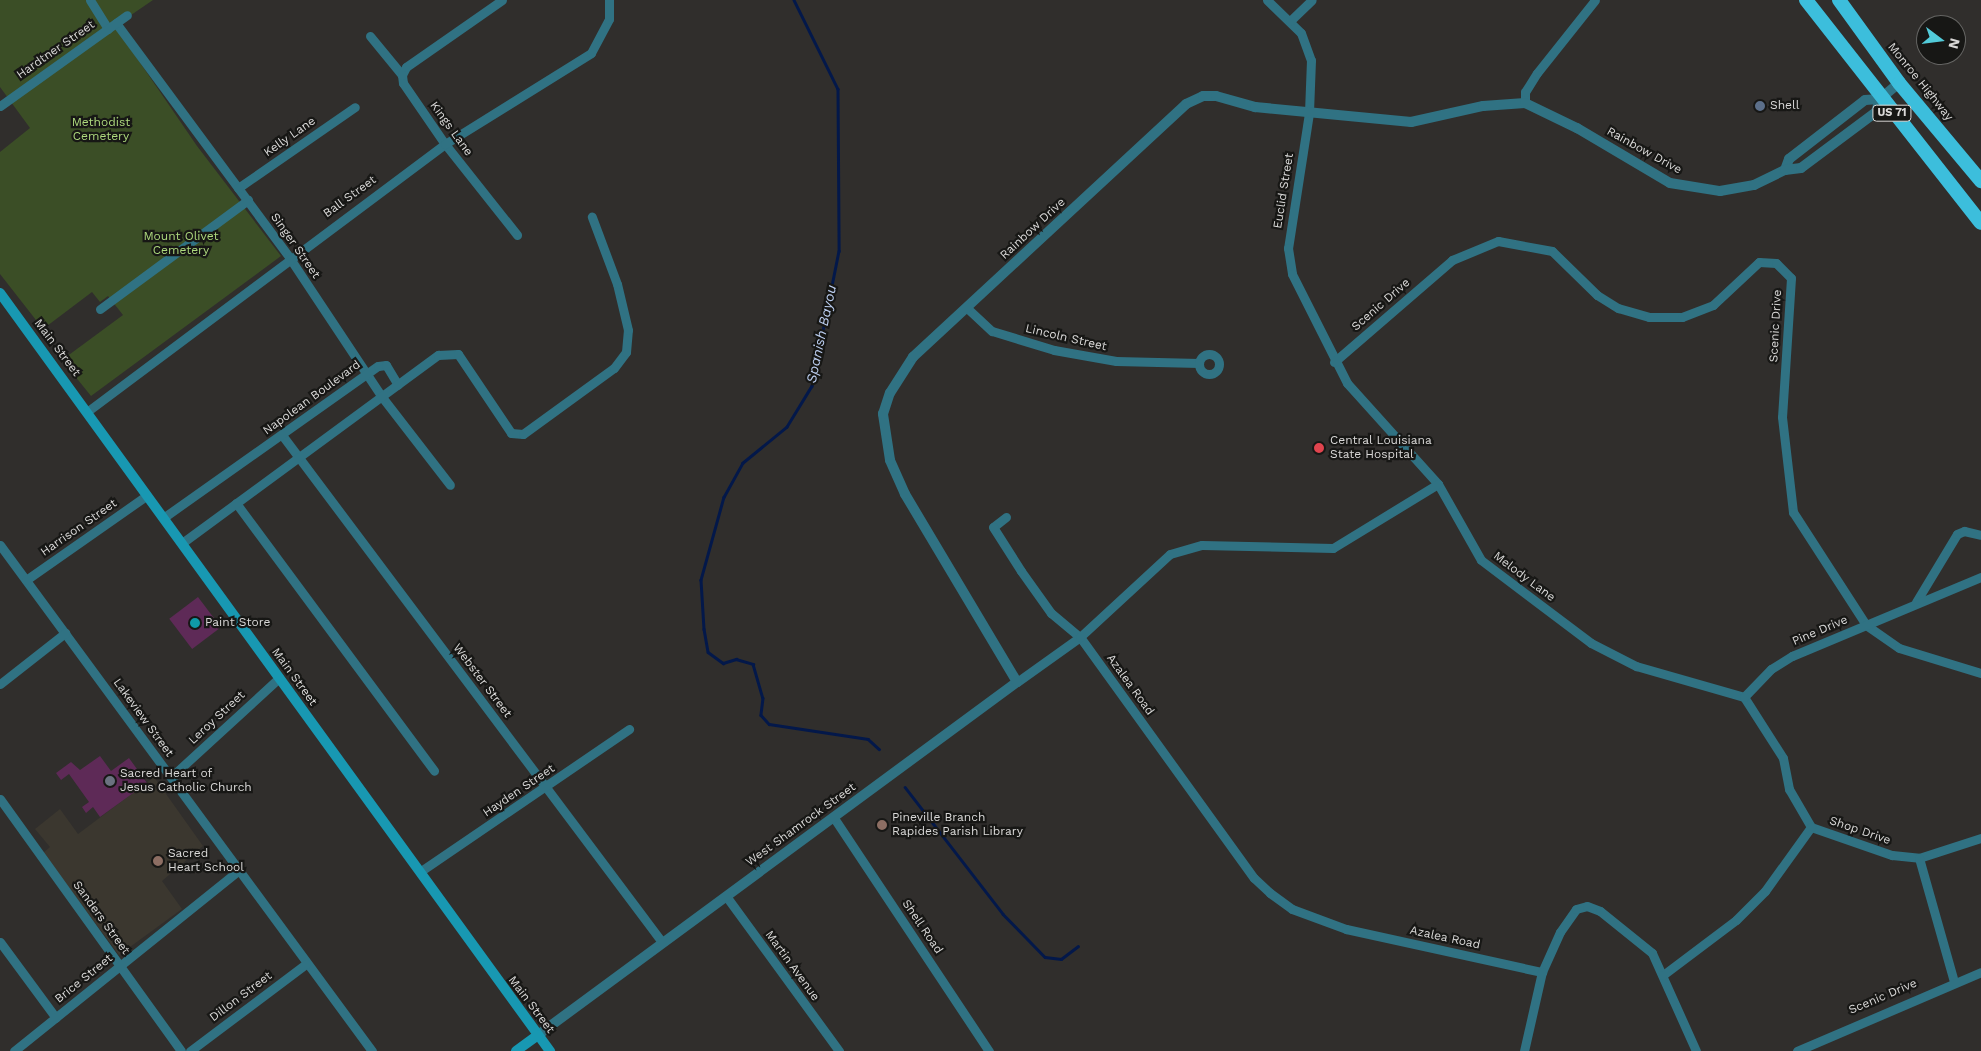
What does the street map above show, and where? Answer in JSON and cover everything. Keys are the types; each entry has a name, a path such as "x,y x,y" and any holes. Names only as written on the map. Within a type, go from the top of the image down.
{"highway":[{"name":"US 71","path":"1806,0 1880,99 1981,223"},
{"name":"Monroe Highway","path":"1839,0 1899,84 1981,181"}],"main road":[{"name":"Main Street","path":"1,297 88,411 146,496 182,542 550,1051"},
{"path":"516,1051 538,1035"}],"street":[{"path":"90,0 108,29"},
{"path":"402,75 406,68 502,0"},
{"name":"Ball Street","path":"88,411 289,256 445,144 591,53 609,19 609,0"},
{"name":"Euclid Street","path":"1266,0 1290,21 1309,46 1309,113 1288,248 1292,274 1334,362"},
{"path":"1290,21 1312,0"},
{"path":"1525,103 1525,92 1537,73 1595,0"},
{"name":"Hardtner Street","path":"0,106 127,15"},
{"name":"Singer Street","path":"116,23 289,256 382,397 450,486"},
{"name":"Kings Lane","path":"370,36 402,75 445,144 516,235"},
{"name":"Rainbow Drive","path":"1017,682 905,494 886,438 883,414 899,374 1186,104 1203,96 1216,96 1247,106 1411,122 1483,106 1525,103 1687,188 1738,189 1785,170 1800,168 1868,118 1880,99 1899,84"},
{"name":"Rainbow Drive","path":"1785,170 1789,159 1865,100 1880,99"},
{"name":"Kelly Lane","path":"238,188 355,108"},
{"path":"100,309 248,200"},
{"path":"182,542 438,355 458,354 511,433 523,434 614,368 626,352 628,330 618,284 592,217"},
{"name":"Scenic Drive","path":"1334,362 1452,260 1498,241 1552,251 1597,295 1618,308 1649,317 1682,317 1713,305 1759,262 1776,263 1790,278 1782,417 1793,512 1866,625 1899,648 1981,674"},
{"name":"Lincoln Street","path":"967,308 992,331 1054,350 1116,361 1199,363"},
{"name":"Melody Lane","path":"1334,362 1438,484 1480,560 1591,643 1636,666 1744,696"},
{"name":"Napolean Boulevard","path":"163,518 282,436 367,374 386,365 398,385"},
{"name":"Webster Street","path":"282,436 662,942"},
{"name":"West Shamrock Street","path":"538,1035 662,942 1080,637 1170,554 1202,545 1333,548 1438,484"},
{"name":"Harrison Street","path":"26,580 146,496"},
{"path":"236,503 434,771"},
{"name":"Azalea Road","path":"1006,517 993,527 1051,613 1080,637 1254,878 1270,893 1292,908 1346,929 1542,972"},
{"path":"1916,602 1957,534 1964,531 1981,536"},
{"name":"Lakeview Street","path":"0,545 240,869 306,964 372,1051"},
{"name":"Pine Drive","path":"1744,696 1771,669 1792,656 1981,576"},
{"path":"0,684 65,633"},
{"name":"Leroy Street","path":"171,777 279,678"},
{"name":"Shop Drive","path":"1744,696 1765,726 1783,758 1789,788 1811,827 1892,855 1919,858 1981,838"},
{"name":"Hayden Street","path":"421,871 546,788 629,729"},
{"name":"Sanders Street","path":"0,799 181,1051"},
{"name":"Shell Road","path":"834,818 989,1051"},
{"path":"1663,975 1742,914 1765,891 1811,827"},
{"path":"1919,858 1954,982"},
{"name":"Brice Street","path":"14,1051 240,869"},
{"name":"Martin Avenue","path":"726,896 839,1051"},
{"path":"1524,1051 1542,972 1560,932 1576,909 1587,906 1640,940 1663,975 1696,1051"},
{"path":"0,942 56,1018"},
{"name":"Dillon Street","path":"190,1051 306,964"},
{"name":"Scenic Drive","path":"1797,1051 1981,972"}],"shaded area":[{"path":"154,777 203,846 162,881 182,909 119,955 43,853 50,847 35,829 60,809 78,834"}],"green space":[{"path":"0,0 153,0 115,26 197,146 281,256 91,396 62,360 123,315 108,296 100,302 92,292 43,329 0,274 0,152 30,128 0,87"}],"building":[{"name":"Paint Store","path":"198,597 221,627 192,649 169,619"},
{"name":"Sacred Heart of Jesus Catholic Church","path":"100,756 111,771 129,758 147,783 100,817 93,807 86,813 82,807 89,802 69,774 61,780 56,773 71,762 80,770"}],"waterway":[{"name":"Spanish Bayou","path":"794,0 838,89 839,251 812,386 787,427 743,463 724,497 701,580 704,629 708,652 723,663 736,659 753,664 763,698 761,715 769,724 868,739 879,749"},
{"name":"Spanish Bayou","path":"905,787 1003,914 1045,957 1061,959 1078,946"}],"place":[{"name":"Shell","path":"1760,106"},
{"name":"Central Louisiana State Hospital","path":"1319,448"},
{"name":"Paint Store","path":"195,623"},
{"name":"Sacred Heart of Jesus Catholic Church","path":"110,781"},
{"name":"Pineville Branch Rapides Parish Library","path":"882,825"},
{"name":"Sacred Heart School","path":"158,861"}],"park label":[{"name":"Methodist Cemetery","path":"101,130"},
{"name":"Mount Olivet Cemetery","path":"181,244"}]}
